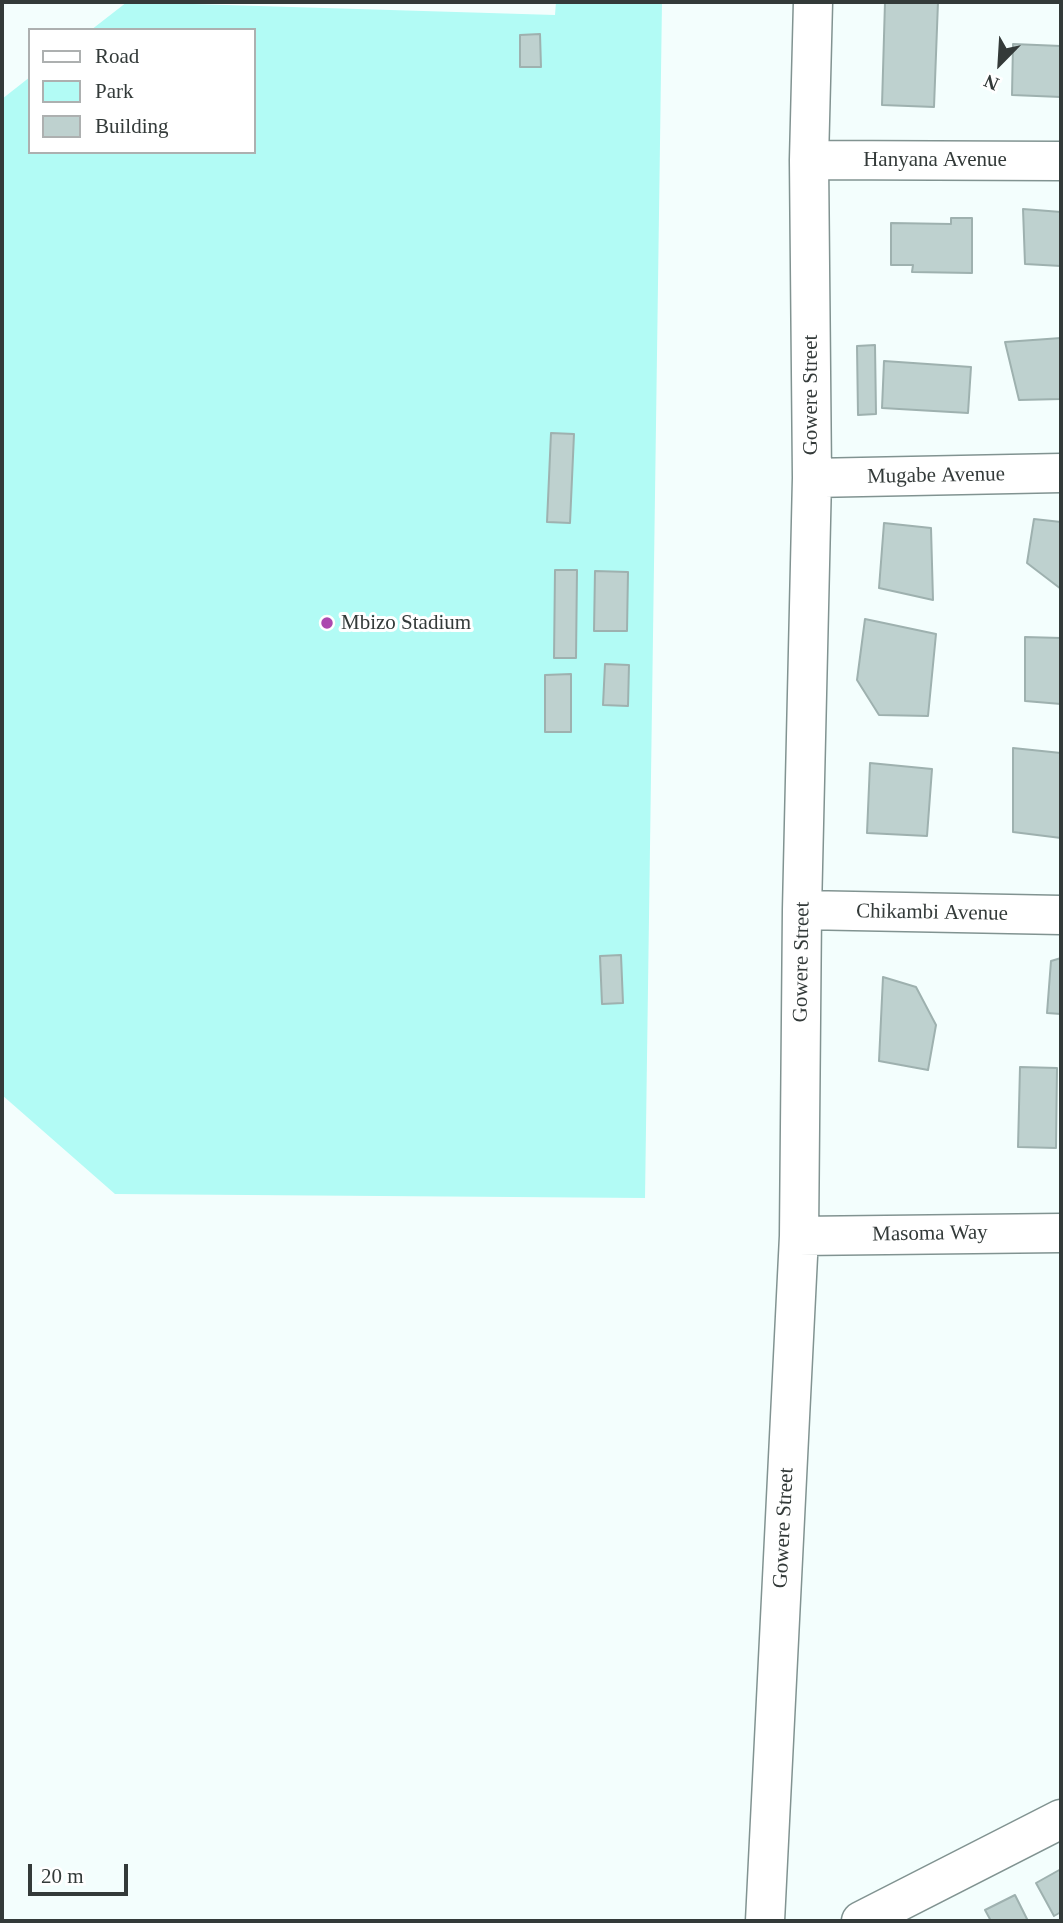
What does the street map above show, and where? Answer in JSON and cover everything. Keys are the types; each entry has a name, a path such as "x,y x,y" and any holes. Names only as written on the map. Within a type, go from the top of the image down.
{"street":[{"name":"Gowere Street","path":"765,1921 799,1236 802,910 811,478 809,160 813,2"},
{"name":"Hanyana Avenue","path":"809,160 1061,161"},
{"name":"Mugabe Avenue","path":"811,478 1061,473"},
{"name":"Chikambi Avenue","path":"802,910 1061,915"},
{"name":"Masoma Way","path":"799,1236 1061,1233"},
{"path":"861,1921 1061,1819"}],"green space":[{"name":"Mbizo Stadium","path":"127,2 555,15 556,2 662,2 645,1198 115,1194 2,1095 2,99 28,79 28,154 256,154 256,28 94,28"}],"building":[{"path":"885,2 938,2 934,107 882,105"},
{"path":"540,34 541,67 520,67 520,35"},
{"path":"1013,44 1061,46 1061,97 1012,95"},
{"path":"1023,209 1061,212 1061,266 1025,264"},
{"path":"951,218 972,218 972,273 912,272 913,265 891,265 891,223 951,224"},
{"path":"1061,338 1061,399 1019,400 1005,342"},
{"path":"875,345 876,414 858,415 857,346"},
{"path":"884,361 971,367 968,413 882,408"},
{"path":"551,433 574,434 570,523 547,522"},
{"path":"1034,519 1061,522 1061,589 1027,563"},
{"path":"884,523 931,528 933,600 879,588"},
{"path":"555,570 577,570 576,658 554,658"},
{"path":"595,571 628,572 627,631 594,631"},
{"path":"865,619 936,634 928,716 879,715 857,680"},
{"path":"1025,637 1061,638 1061,704 1025,701"},
{"path":"605,664 629,665 628,706 603,705"},
{"path":"571,674 571,732 545,732 545,675"},
{"path":"1013,748 1061,753 1061,838 1013,832"},
{"path":"870,763 932,769 927,836 867,833"},
{"path":"621,955 623,1003 602,1004 600,956"},
{"path":"1061,958 1061,1014 1047,1013 1051,961"},
{"path":"883,977 916,987 936,1025 928,1070 879,1061"},
{"path":"1020,1067 1057,1068 1056,1148 1018,1147"},
{"path":"1061,1869 1061,1912 1054,1916 1036,1883"},
{"path":"1015,1895 1028,1921 991,1921 985,1910"}],"place":[{"name":"Mbizo Stadium","path":"327,623"}]}
